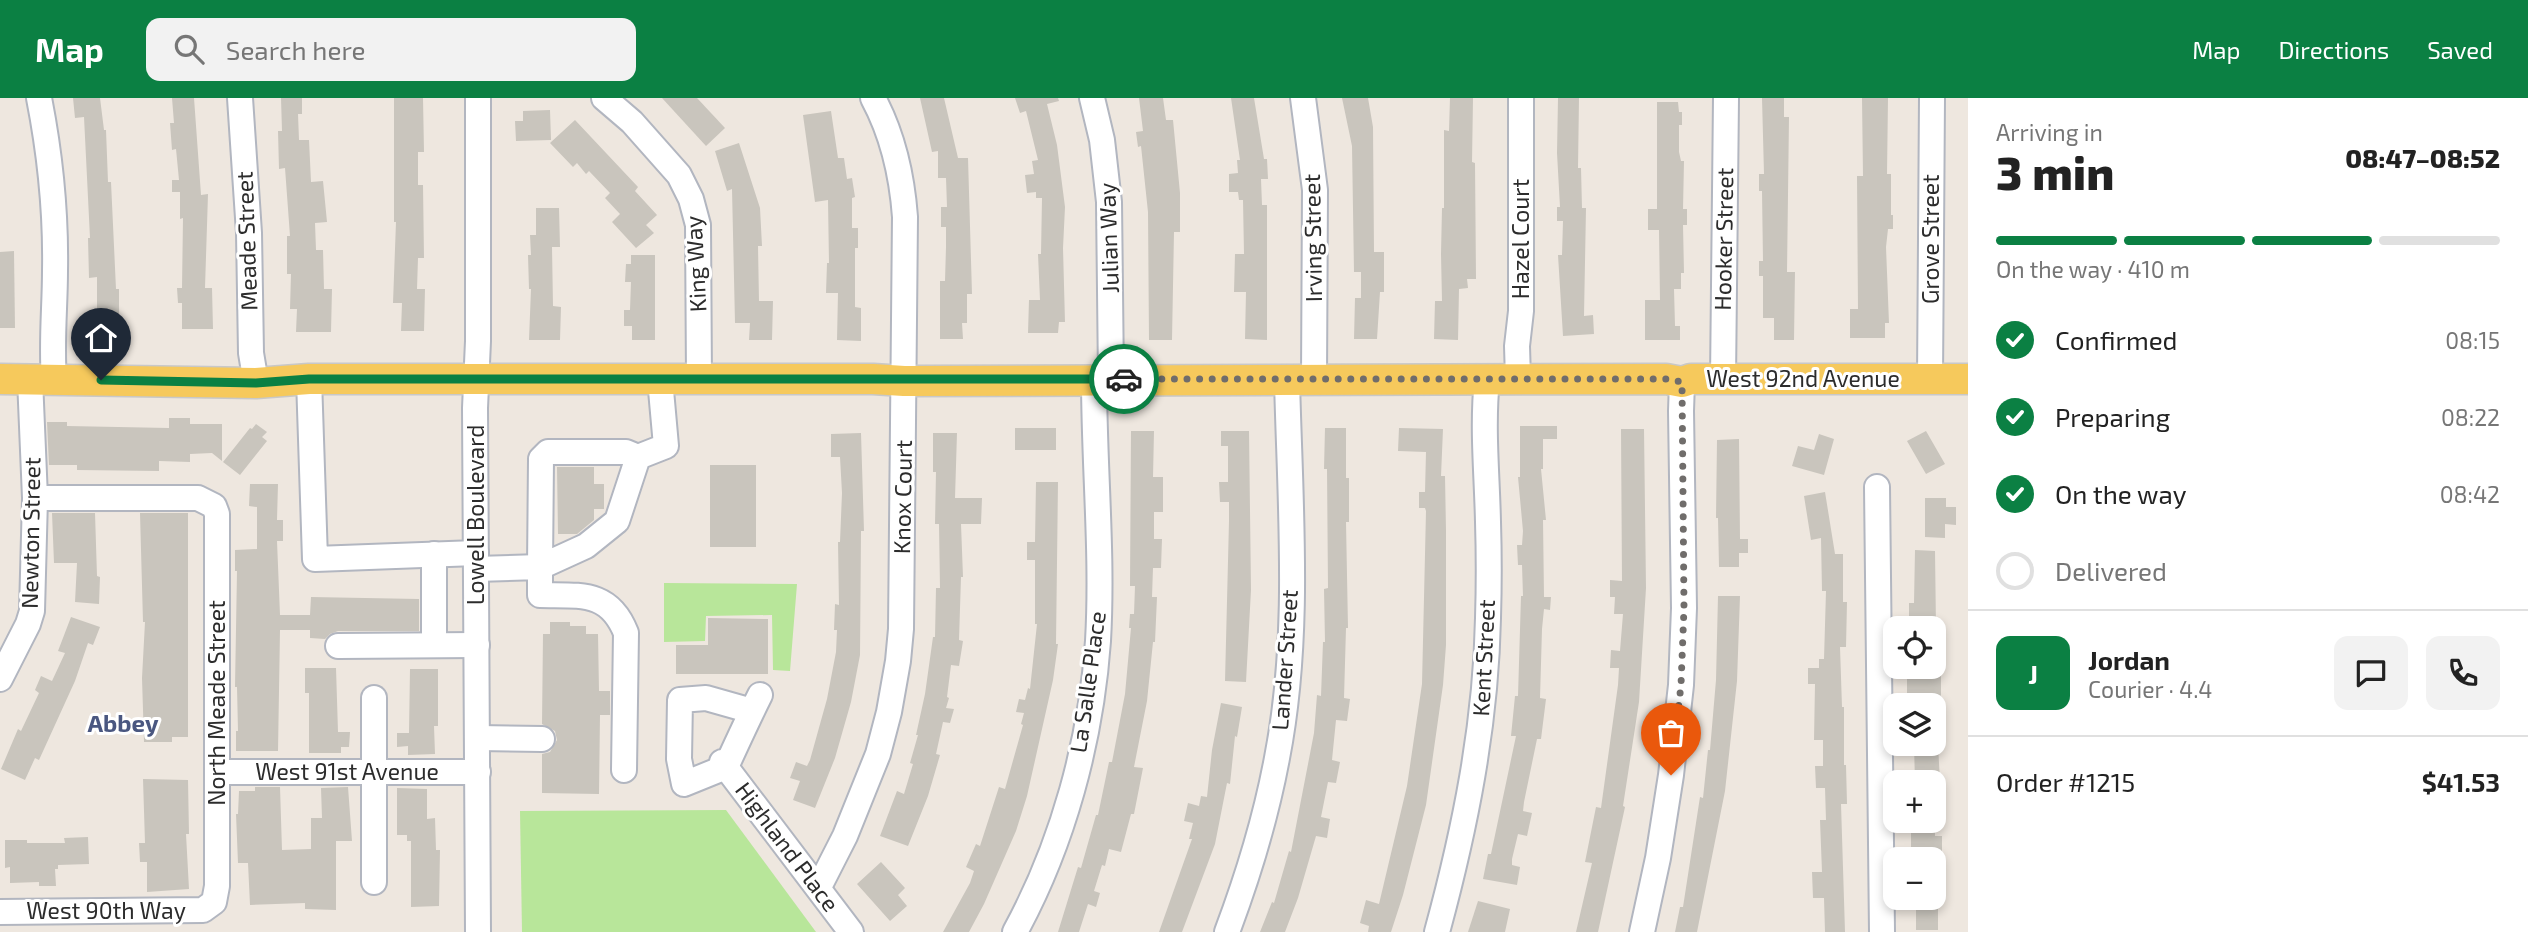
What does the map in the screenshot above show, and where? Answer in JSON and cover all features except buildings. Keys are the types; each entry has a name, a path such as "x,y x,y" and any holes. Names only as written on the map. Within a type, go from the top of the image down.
{"main road":[{"name":"West 92nd Avenue","path":"0,379 256,383 309,379 1666,379 1682,382 1691,379 1968,379"}],"street":[{"name":"Newton Street","path":"0,679 32,611 34,499 42,379 52,349 55,269 53,217 40,98"},
{"name":"Meade Street","path":"240,98 249,233 251,353 256,383"},
{"name":"Lowell Boulevard","path":"478,98 478,932"},
{"name":"King Way","path":"604,98 632,122 679,175 691,199 698,225 699,379"},
{"name":"Knox Court","path":"819,887 845,836 878,754 889,712 901,629 906,257 903,191 899,165 873,98"},
{"name":"Julian Way","path":"1092,98 1102,139 1109,202 1102,379"},
{"name":"Irving Street","path":"1301,380 1315,190 1303,98"},
{"name":"Hazel Court","path":"1518,379 1517,346 1521,311 1521,98"},
{"name":"Hooker Street","path":"1723,380 1726,98"},
{"name":"Grove Street","path":"1930,379 1932,98"},
{"path":"309,379 315,559 434,554 540,567 586,546 617,521 638,457"},
{"path":"624,770 626,633 619,616 607,604 586,597 540,595 541,459 548,452 626,452 638,457 666,446 660,379"},
{"name":"La Salle Place","path":"1015,932 1043,877 1068,806 1093,681 1099,592 1102,379"},
{"name":"Kent Street","path":"1437,932 1455,865 1471,787 1486,670 1488,525 1484,411 1487,379"},
{"name":"Lander Street","path":"1227,932 1262,824 1278,757 1286,689 1301,380"},
{"path":"1642,932 1658,858 1681,685 1684,608 1682,382"},
{"path":"1877,487 1882,932"},
{"name":"North Meade Street","path":"34,499 198,499 214,506 217,514 217,772 216,886 211,906"},
{"path":"434,554 434,645"},
{"path":"338,646 477,645"},
{"path":"374,698 374,882"},
{"path":"706,698 756,703 724,765 684,784 679,759 680,700 706,698"},
{"path":"478,738 542,739"},
{"name":"Highland Place","path":"724,765 851,932"},
{"name":"West 91st Avenue","path":"217,772 478,772"},
{"name":"West 90th Way","path":"0,912 195,911 211,906"}],"green space":[{"path":"664,583 797,584 790,671 773,670 772,615 706,616 705,641 664,642"},
{"path":"726,810 816,932 522,932 520,811"}],"way so far":[{"path":"1124,379 1666,379 1682,382 1684,608 1681,685 1671,775"}],"district":[{"name":"Abbey","path":"123,724"}],"route":[{"path":"101,380 256,383 309,379 1124,379"}]}
